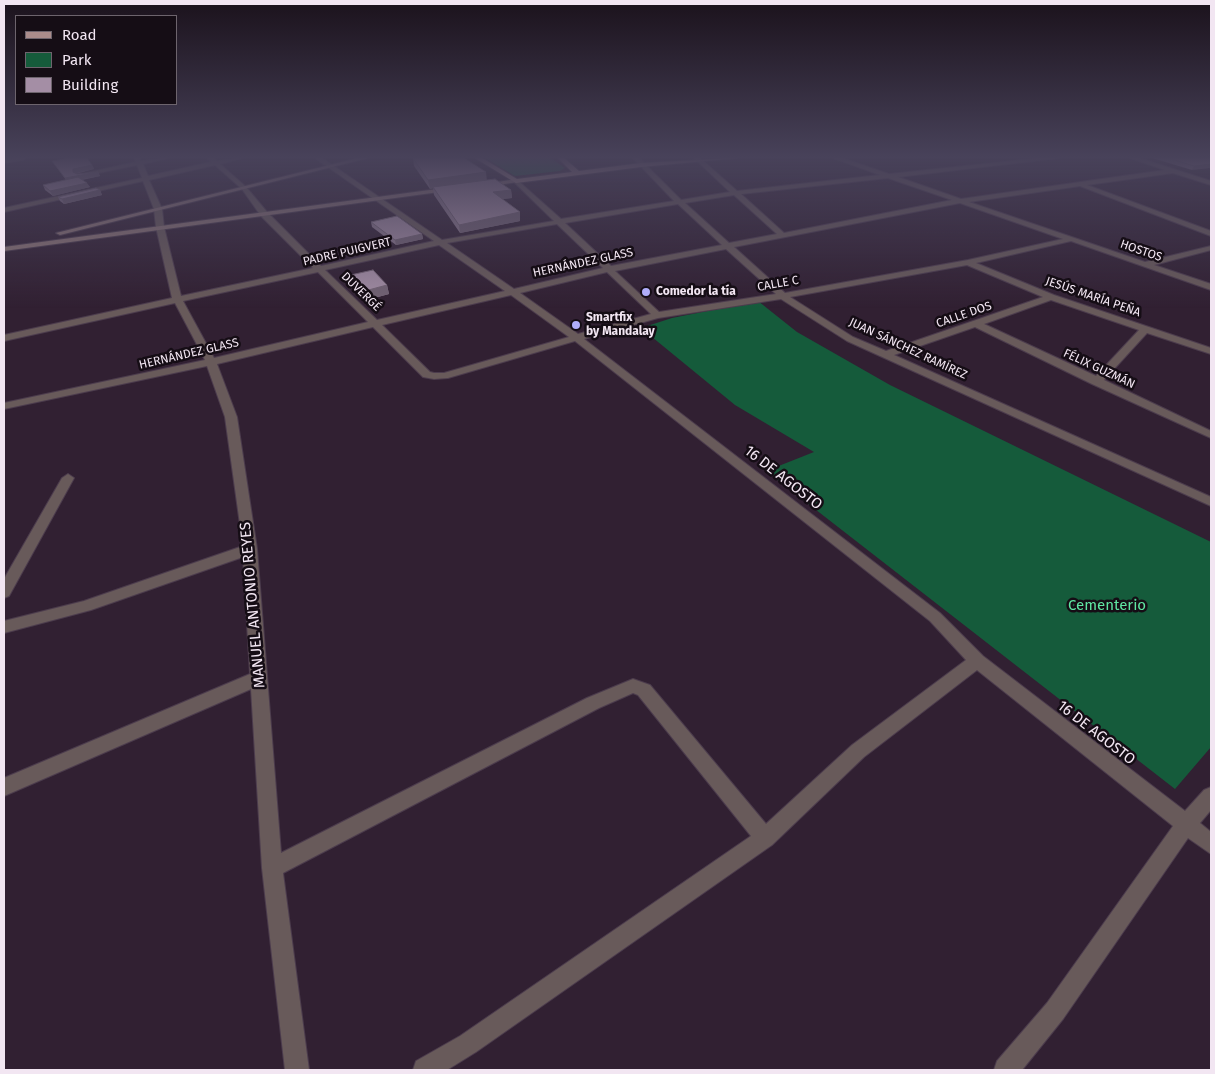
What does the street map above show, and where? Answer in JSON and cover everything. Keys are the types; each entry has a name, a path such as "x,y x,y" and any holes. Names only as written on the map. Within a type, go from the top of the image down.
{"main road":[{"path":"4,248 162,208"},
{"path":"4,248 308,208"}],"street":[{"name":"DUVERGÉ","path":"259,208 427,375 434,376"},
{"name":"16 DE AGOSTO","path":"391,208 577,338 935,617 977,661 1211,844"},
{"path":"544,208 657,316"},
{"name":"PADRE PUIGVERT","path":"4,338 441,242 642,208"},
{"name":"JUAN SÁNCHEZ RAMÍREZ","path":"686,208 783,296 850,339 1211,502"},
{"path":"751,208 783,236"},
{"name":"HERNÁNDEZ GLASS","path":"4,406 211,362 610,269 922,208"},
{"name":"HOSTOS","path":"979,208 1211,287"},
{"path":"1142,208 1211,234"},
{"name":"MANUEL ANTONIO REYES","path":"158,209 160,227 178,299 211,362 231,417 250,549 272,868 297,1070"},
{"name":"CALLE C","path":"434,376 444,376 657,316 783,296 968,262 1071,239"},
{"path":"1146,264 1211,248"},
{"name":"JESÚS MARÍA PEÑA","path":"968,262 1051,298 1211,351"},
{"name":"CALLE DOS","path":"885,355 1051,298"},
{"name":"FÉLIX GUZMÁN","path":"977,324 1211,435"},
{"path":"1096,382 1145,328"},
{"path":"4,592 68,478"},
{"path":"4,628 86,606 250,549"},
{"path":"426,1070 468,1044 766,838 858,751 977,661"},
{"path":"4,787 259,678"},
{"path":"272,868 602,699 633,686 644,690 766,838"},
{"path":"1006,1070 1055,1011 1186,824 1211,796"}],"green space":[{"name":"Cementerio","path":"758,301 797,332 890,385 1211,542 1211,747 1175,789 766,471 814,452 735,405 641,328 672,318"}],"building":[{"path":"447,208 515,208 520,212 459,225"},
{"path":"397,216 422,234 395,240 371,222"},
{"path":"373,270 387,285 361,292 346,276"}],"place":[{"name":"Comedor la tía","path":"646,292"},
{"name":"Smartfix by Mandalay","path":"576,325"}]}
